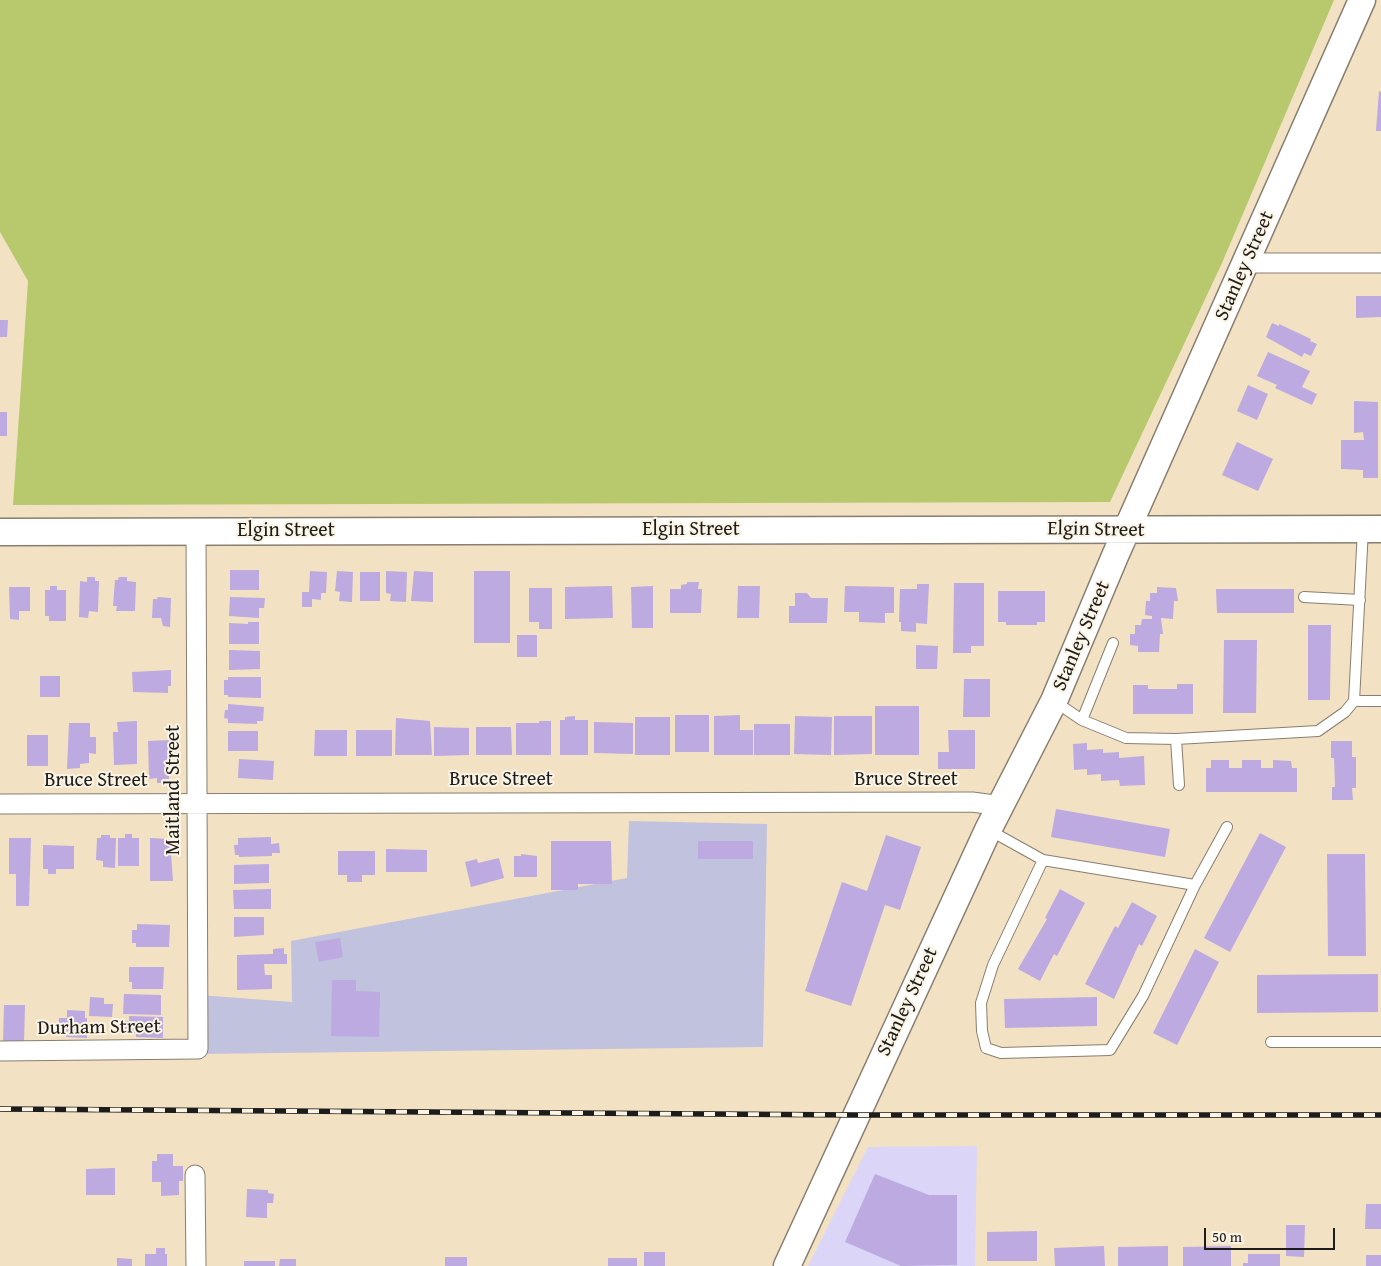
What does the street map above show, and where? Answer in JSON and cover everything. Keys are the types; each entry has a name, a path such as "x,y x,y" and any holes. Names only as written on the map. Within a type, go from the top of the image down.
{"street":[{"name":"Stanley Street","path":"787,1266 988,830 1002,806 1054,701 1362,0"},
{"path":"1246,263 1381,263"},
{"name":"Elgin Street","path":"0,532 1372,528"},
{"name":"Maitland Street","path":"196,531 198,1049"},
{"name":"Bruce Street","path":"0,804 972,802 1002,806"},
{"name":"Durham Street","path":"0,1051 198,1049"},
{"path":"195,1175 196,1266"}],"lane":[{"path":"1054,701 1082,720 1126,738 1176,739 1318,731 1345,712 1354,701 1360,600 1372,528"},
{"path":"1304,596 1360,600"},
{"path":"1082,720 1113,643"},
{"path":"1354,701 1381,701"},
{"path":"1176,739 1179,785"},
{"path":"1043,860 993,965 982,1004 982,1031 986,1048 1001,1053 1110,1050 1143,996 1195,885 1227,827"},
{"path":"988,830 1043,860 1195,885"},
{"path":"1271,1042 1381,1042"}],"shaded area":[{"path":"629,821 767,824 763,1047 198,1054 199,995 292,1002 291,941 627,878"},
{"path":"977,1146 975,1266 808,1266 868,1147"}],"green space":[{"path":"0,0 1334,0 1222,263 1110,502 13,505 28,281 0,232"}],"building":[{"path":"1379,91 1381,92 1381,131 1376,131"},
{"path":"1356,296 1381,296 1381,317 1356,318"},
{"path":"0,320 8,320 7,337 0,337"},
{"path":"1272,323 1279,326 1279,324 1311,339 1310,341 1317,344 1311,356 1304,353 1302,357 1266,337"},
{"path":"1268,352 1310,371 1302,387 1317,394 1312,405 1275,388 1277,385 1257,376"},
{"path":"1248,385 1268,394 1257,420 1237,411"},
{"path":"1354,401 1378,402 1378,478 1363,478 1363,470 1341,469 1341,440 1364,440 1363,432 1354,433"},
{"path":"0,412 7,412 7,436 0,436"},
{"path":"1237,442 1273,459 1258,491 1222,475"},
{"path":"230,570 259,570 259,590 230,590"},
{"path":"310,571 327,572 326,593 321,593 321,600 312,599 312,607 302,607 302,592 309,592"},
{"path":"337,571 353,572 352,602 339,601 340,592 335,591"},
{"path":"386,571 407,572 406,602 390,601 391,594 386,593"},
{"path":"414,571 433,572 433,602 411,601"},
{"path":"474,571 510,571 510,643 474,643"},
{"path":"360,572 380,572 380,601 360,601"},
{"path":"87,577 95,577 95,581 99,581 98,612 89,611 88,618 79,617 80,581 87,582"},
{"path":"119,577 127,577 127,581 136,582 135,611 116,611 117,606 113,606 115,580 118,580"},
{"path":"687,582 699,582 698,589 702,589 701,613 670,613 670,589 681,589 681,585 687,584"},
{"path":"954,583 984,583 984,646 971,646 971,653 953,653"},
{"path":"917,584 929,584 927,624 916,623 916,632 901,631 901,622 899,622 900,589 917,589"},
{"path":"50,586 57,586 57,590 66,590 66,621 49,621 49,616 45,616 45,590 50,590"},
{"path":"612,586 613,618 565,619 565,587"},
{"path":"653,586 653,628 632,628 631,587"},
{"path":"738,586 760,586 759,618 737,618"},
{"path":"845,586 894,587 894,613 885,613 885,623 859,622 859,612 844,612"},
{"path":"9,587 30,587 30,611 19,611 19,620 10,619"},
{"path":"1157,587 1176,588 1178,601 1174,601 1173,619 1161,618 1163,634 1160,634 1159,652 1138,652 1138,646 1130,645 1130,634 1135,634 1135,625 1141,625 1142,619 1152,619 1152,616 1145,615 1146,601 1150,601 1150,593 1157,593"},
{"path":"529,588 552,588 552,629 539,629 539,622 529,622"},
{"path":"1216,589 1294,589 1294,613 1217,613"},
{"path":"998,591 1045,591 1045,622 1037,622 1037,625 1006,625 1006,622 998,622"},
{"path":"795,593 807,593 811,598 828,598 827,623 789,623 789,606 795,606"},
{"path":"158,597 171,598 170,627 163,626 161,618 152,618 153,599"},
{"path":"230,597 265,598 264,608 259,608 259,618 229,616"},
{"path":"248,622 259,622 259,644 229,644 229,623 248,624"},
{"path":"1308,625 1331,625 1330,700 1308,700"},
{"path":"517,635 537,635 537,657 517,657"},
{"path":"1224,640 1257,640 1256,713 1223,713"},
{"path":"916,645 938,646 937,669 916,669"},
{"path":"229,650 260,651 260,669 229,670"},
{"path":"171,670 171,686 168,686 168,693 133,692 132,672"},
{"path":"40,676 60,676 60,697 40,697"},
{"path":"228,677 261,677 261,698 228,697 228,695 224,695 224,680 228,680"},
{"path":"964,679 990,679 990,717 963,717"},
{"path":"1177,684 1193,684 1193,714 1133,714 1133,685 1148,685 1148,689 1177,689"},
{"path":"228,704 264,707 263,721 257,721 257,724 228,723 228,719 224,718 225,710 228,710"},
{"path":"875,706 919,706 919,755 875,755"},
{"path":"675,715 709,715 709,752 675,752"},
{"path":"740,715 740,730 753,730 753,755 714,755 714,716"},
{"path":"575,716 575,720 588,720 588,755 560,755 560,720 565,720 565,717"},
{"path":"795,716 832,717 831,755 794,754"},
{"path":"834,716 872,716 872,754 834,755"},
{"path":"635,717 670,717 670,755 635,755"},
{"path":"396,718 430,721 432,755 395,755"},
{"path":"137,721 137,764 114,765 113,732 118,732 117,722"},
{"path":"539,721 551,721 551,755 516,755 516,723 539,723"},
{"path":"594,722 633,723 633,754 594,753"},
{"path":"69,723 90,723 90,737 96,737 96,754 89,753 89,763 80,764 80,768 67,769"},
{"path":"754,724 790,724 790,755 754,755"},
{"path":"434,727 469,728 469,755 434,756"},
{"path":"476,727 511,727 512,755 476,755"},
{"path":"315,730 347,730 347,756 314,756"},
{"path":"356,730 392,730 392,756 356,756"},
{"path":"948,730 975,730 975,769 938,769 938,752 949,752"},
{"path":"228,731 258,731 258,751 228,751"},
{"path":"27,735 48,735 48,766 27,766"},
{"path":"171,740 169,779 162,779 162,783 157,783 157,778 149,779 148,741"},
{"path":"1331,741 1352,741 1352,757 1356,757 1356,788 1352,788 1353,800 1332,800 1332,787 1335,787 1334,758 1331,758"},
{"path":"1087,743 1087,750 1103,749 1103,753 1119,752 1119,758 1144,756 1145,785 1120,786 1119,780 1101,781 1101,774 1087,775 1087,769 1074,770 1073,744"},
{"path":"239,759 274,761 273,780 238,778"},
{"path":"1211,760 1229,760 1229,768 1242,768 1242,760 1261,760 1261,768 1273,768 1273,760 1291,761 1292,768 1297,768 1297,792 1206,792 1206,768 1211,768"},
{"path":"1056,809 1170,829 1165,857 1051,837"},
{"path":"1260,833 1286,847 1230,952 1204,938"},
{"path":"125,834 132,834 132,838 139,838 139,866 118,866 118,838 125,838"},
{"path":"101,835 110,835 110,838 116,838 115,868 103,867 103,861 96,860 97,838 101,838"},
{"path":"886,835 921,847 900,910 885,905 851,1006 805,991 842,882 867,891"},
{"path":"271,837 271,844 279,843 280,853 272,853 272,856 239,857 239,855 235,855 234,845 238,845 238,838"},
{"path":"9,838 31,838 29,906 16,906 16,874 9,874"},
{"path":"150,838 170,839 173,881 150,881"},
{"path":"551,841 611,841 612,884 578,884 578,890 551,890"},
{"path":"698,841 753,841 753,859 698,859"},
{"path":"43,845 74,846 74,869 56,869 56,874 48,874 48,869 43,869"},
{"path":"386,849 427,850 427,872 386,872"},
{"path":"338,851 375,851 375,875 362,875 362,882 347,882 347,875 338,875"},
{"path":"521,854 537,856 537,877 514,877 514,856 521,856"},
{"path":"1327,854 1365,854 1366,956 1328,956"},
{"path":"499,858 504,878 471,887 465,862 477,859 478,863"},
{"path":"269,864 269,883 234,884 234,865"},
{"path":"271,889 271,909 234,909 233,890"},
{"path":"1060,889 1085,903 1057,956 1054,954 1040,981 1018,969 1047,919 1045,918"},
{"path":"1132,902 1157,916 1142,946 1139,944 1114,999 1085,984 1115,926 1118,928"},
{"path":"234,917 264,917 264,935 234,937"},
{"path":"137,924 170,925 169,947 136,947 136,943 132,943 132,930 137,930"},
{"path":"340,938 343,957 319,962 315,942"},
{"path":"284,948 284,954 287,954 287,964 264,964 265,975 272,975 272,989 237,990 237,955 273,954 273,949"},
{"path":"1195,949 1219,962 1177,1045 1153,1033"},
{"path":"129,967 164,967 163,989 132,989 132,982 129,982"},
{"path":"1378,974 1378,1012 1257,1013 1257,975"},
{"path":"332,980 356,980 356,991 380,992 379,1037 331,1036"},
{"path":"124,994 161,995 161,1015 123,1014"},
{"path":"90,997 104,998 104,1004 113,1004 112,1017 89,1016"},
{"path":"1097,997 1097,1026 1005,1028 1004,999"},
{"path":"4,1005 25,1005 24,1044 3,1043"},
{"path":"67,1010 85,1011 87,1038 66,1037 66,1032 58,1032 59,1018 67,1018"},
{"path":"129,1016 163,1017 163,1038 136,1037 136,1033 116,1033 117,1021 129,1021"},
{"path":"157,1154 173,1154 173,1166 183,1166 183,1181 179,1181 179,1195 161,1196 161,1182 152,1182 152,1161 157,1161"},
{"path":"115,1168 115,1195 86,1195 86,1169"},
{"path":"875,1174 929,1195 957,1195 957,1265 901,1266 845,1242"},
{"path":"247,1189 268,1190 268,1193 274,1194 273,1203 267,1203 267,1218 246,1217"},
{"path":"1366,1204 1381,1204 1381,1229 1365,1229"},
{"path":"1286,1225 1305,1225 1304,1257 1286,1256"},
{"path":"1037,1231 1037,1261 987,1261 987,1232"},
{"path":"1104,1246 1105,1266 1055,1266 1054,1248"},
{"path":"1168,1246 1168,1266 1118,1266 1118,1247"},
{"path":"1231,1246 1231,1266 1183,1266 1183,1247"},
{"path":"156,1248 165,1248 167,1266 145,1266 145,1254 156,1254"},
{"path":"644,1252 665,1252 665,1266 644,1266"},
{"path":"1248,1254 1280,1254 1280,1266 1243,1266 1243,1263 1248,1263"},
{"path":"1366,1255 1381,1255 1381,1266 1366,1266"},
{"path":"445,1257 467,1257 467,1266 445,1266"},
{"path":"117,1258 132,1259 132,1266 117,1266"},
{"path":"608,1258 637,1258 637,1266 608,1266"},
{"path":"280,1259 296,1259 296,1266 279,1266"},
{"path":"244,1261 275,1261 275,1266 244,1266"}],"railway":[{"path":"0,1109 855,1115 1381,1115"}]}
